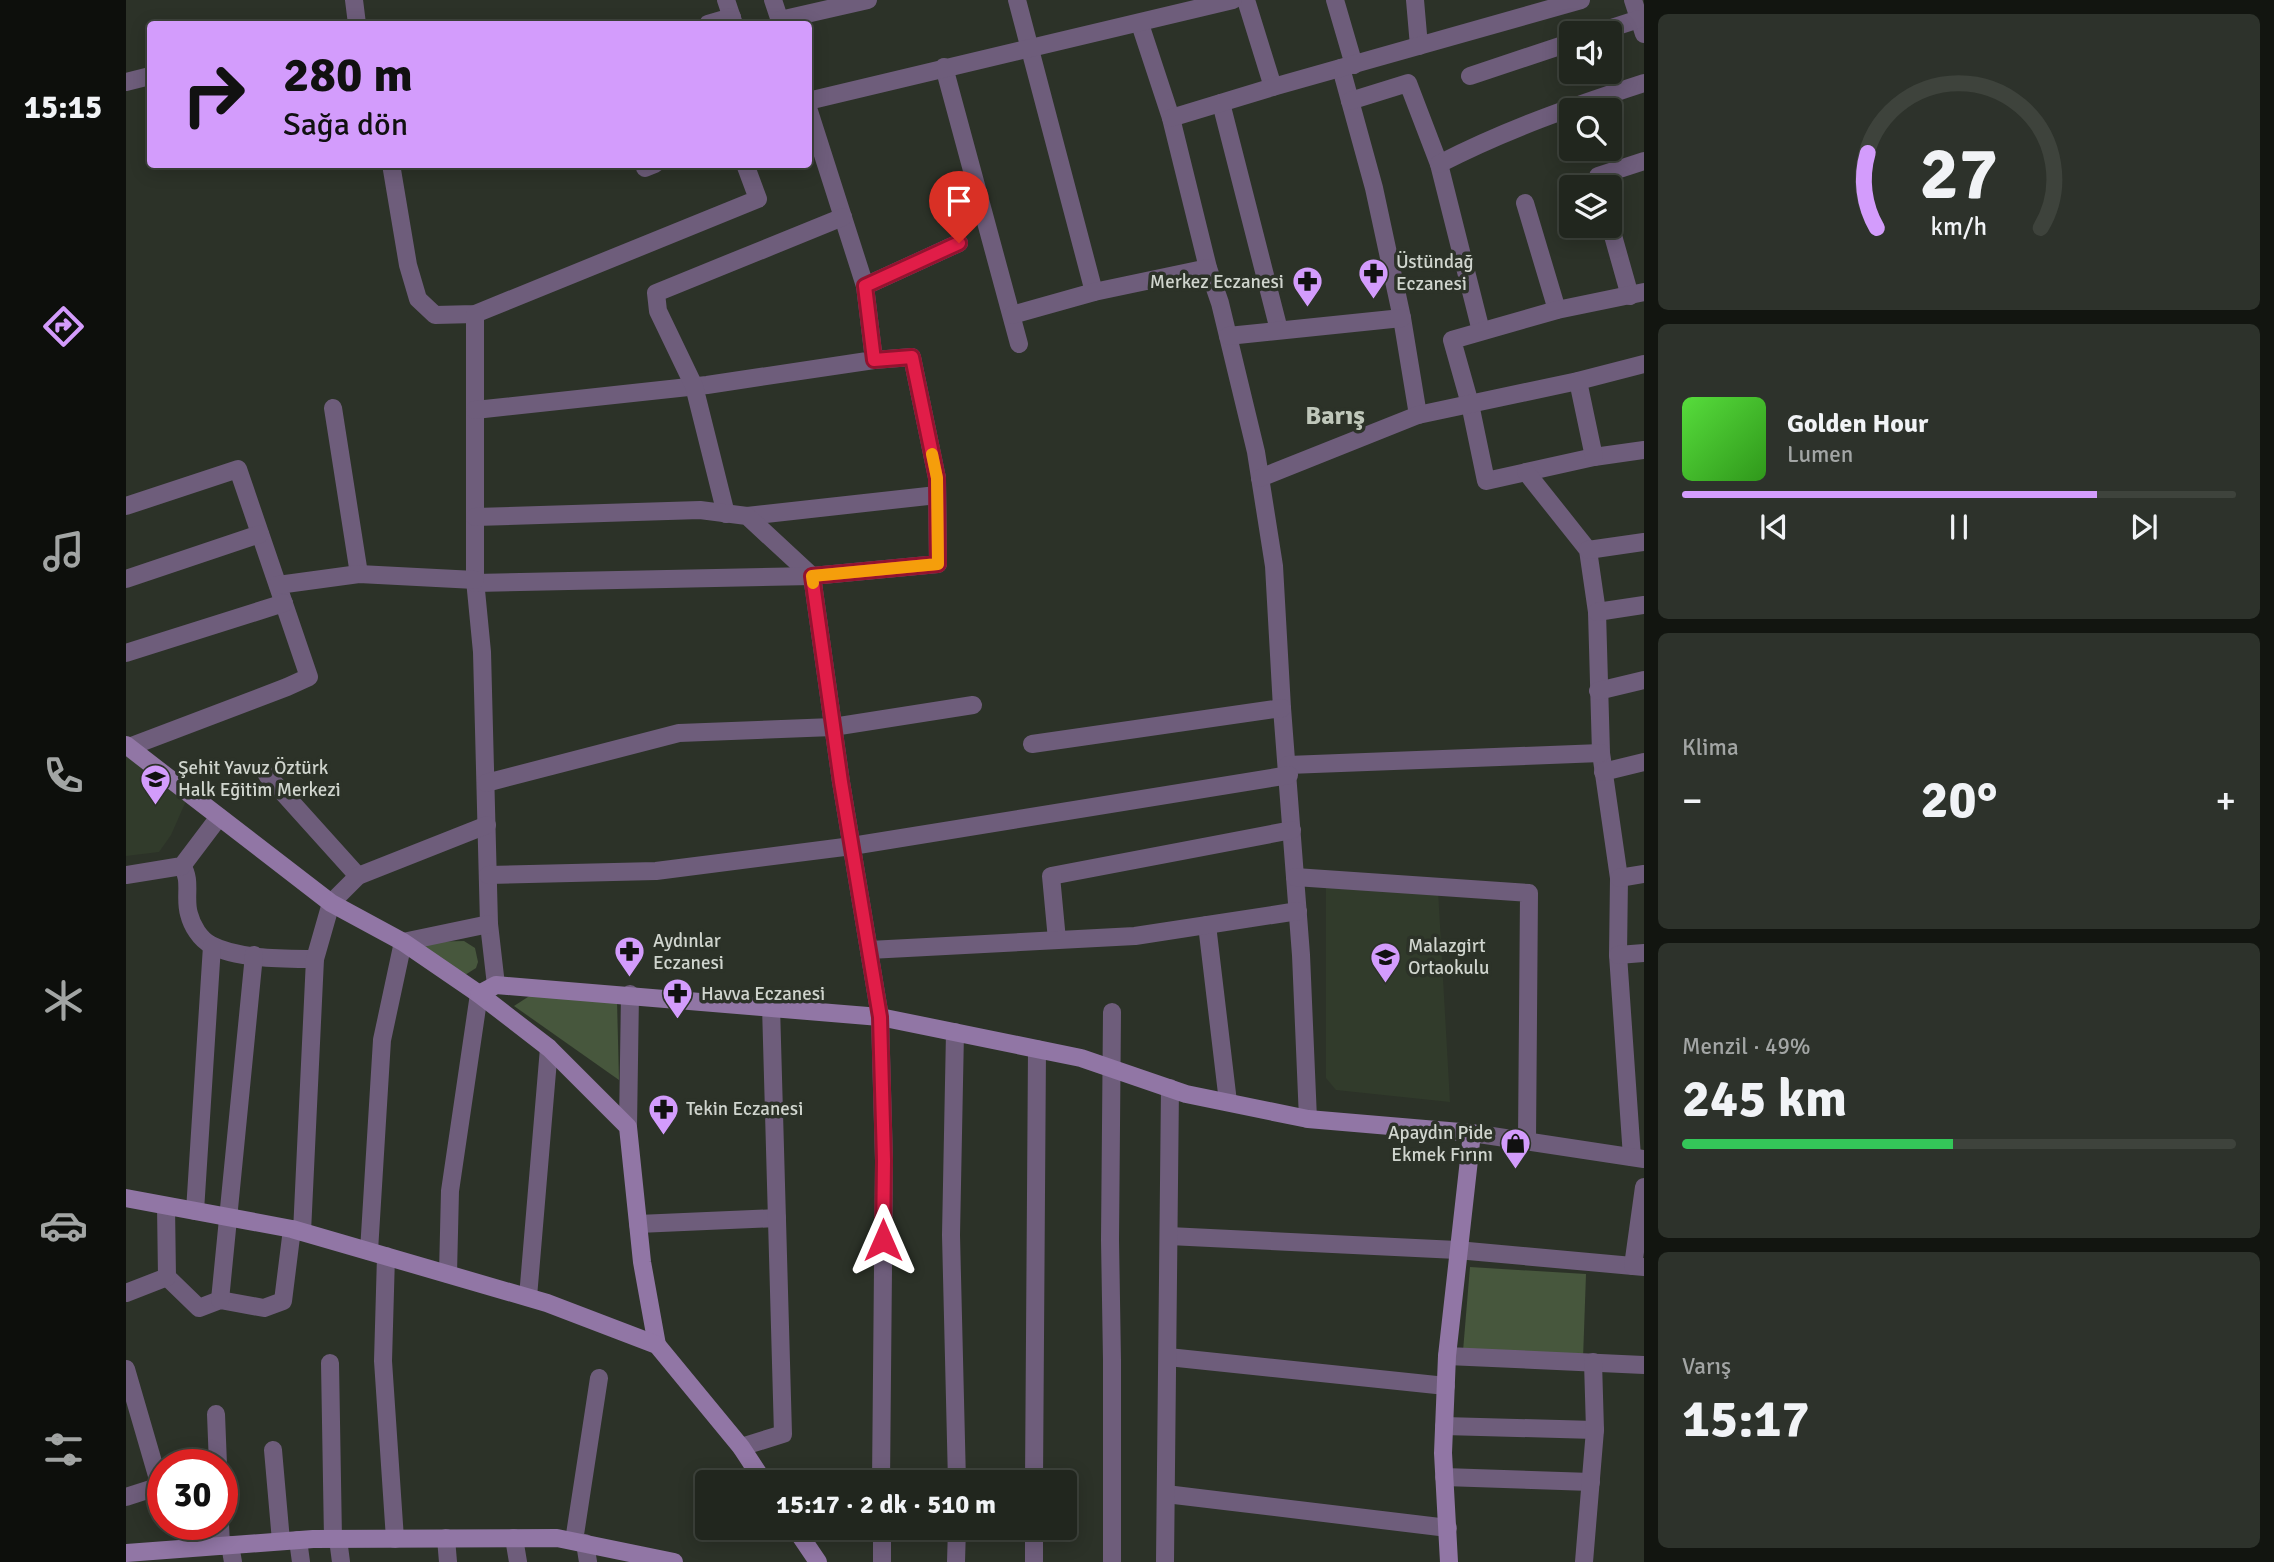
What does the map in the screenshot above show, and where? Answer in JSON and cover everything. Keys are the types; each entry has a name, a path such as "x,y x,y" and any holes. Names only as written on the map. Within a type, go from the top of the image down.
{"main road":[{"path":"128,746 331,903 403,942 479,994 549,1048 628,1127 642,1262 657,1345"},
{"path":"479,994 496,985 630,994 880,1017 1081,1058 1170,1088 1308,1119 1472,1133 1447,1356 1444,1477 1450,1562"},
{"path":"126,1198 297,1230 582,1314 657,1345 741,1447 756,1470"},
{"path":"138,1556 228,1551 290,1541 335,1539 557,1538 674,1562"},
{"path":"803,1540 817,1562"}],"street":[{"path":"352,21 354,0"},
{"path":"773,0 781,21"},
{"path":"785,21 868,0"},
{"path":"1017,0 1094,292"},
{"path":"812,99 1233,0"},
{"path":"1246,0 1273,87"},
{"path":"1335,0 1348,67 1350,102 1374,188 1402,318 1418,415"},
{"path":"1415,0 1419,47"},
{"path":"1171,118 1581,0"},
{"path":"1622,29 1642,26 1633,0"},
{"path":"715,21 731,14"},
{"path":"1140,24 1171,118 1208,268 1228,336 1256,452 1274,566 1308,1119"},
{"path":"1470,76 1559,45"},
{"path":"944,67 1020,344"},
{"path":"126,82 147,77"},
{"path":"1350,102 1408,83 1439,164 1481,331"},
{"path":"1439,164 1488,139 1545,116 1644,83"},
{"path":"1221,103 1279,330"},
{"path":"812,120 865,286 874,360"},
{"path":"1600,175 1644,161"},
{"path":"392,168 408,265 418,299 435,315 475,314 758,199 746,168"},
{"path":"1525,203 1557,310"},
{"path":"726,514 694,386 658,311 656,293 843,217"},
{"path":"1615,238 1637,294 1557,310 1452,340 1470,404 1486,481 1594,457 1644,450"},
{"path":"865,286 959,243"},
{"path":"1012,314 1094,292 1208,268"},
{"path":"475,314 475,581 482,652 489,924 496,985"},
{"path":"1228,336 1402,318"},
{"path":"278,585 359,574 475,581 812,576 938,564 937,478 912,357 694,386 475,410"},
{"path":"1260,478 1418,415 1644,364"},
{"path":"1578,381 1594,457"},
{"path":"333,408 359,574"},
{"path":"126,506 238,469 309,677 128,746"},
{"path":"1472,1133 1638,1158 1618,955 1619,878 1601,752 1597,612 1588,550 1525,472"},
{"path":"475,517 700,510 747,516 937,495"},
{"path":"747,516 812,576 833,727 880,1017 884,1161 881,1470"},
{"path":"126,579 260,534"},
{"path":"1588,550 1644,542"},
{"path":"126,653 284,603"},
{"path":"1597,612 1644,605"},
{"path":"1598,691 1644,680"},
{"path":"486,783 679,733 833,727 973,705"},
{"path":"1032,744 1282,708"},
{"path":"488,875 656,872 852,846 1288,770 1601,752"},
{"path":"1603,772 1644,762"},
{"path":"267,775 358,876"},
{"path":"126,875 182,866 219,817"},
{"path":"166,1206 167,1278 199,1308 220,1300 264,1308 283,1301 297,1230 314,958 331,903 358,876 487,825"},
{"path":"1058,940 1051,876 1292,830"},
{"path":"182,866 187,877 188,914 195,930 212,946 254,955 314,958"},
{"path":"1619,878 1644,874"},
{"path":"1295,877 1529,893 1527,1141"},
{"path":"869,950 1135,936 1297,911"},
{"path":"395,1539 377,1254 382,1040 403,942 489,924"},
{"path":"1207,925 1228,1102"},
{"path":"195,1211 212,946"},
{"path":"1618,955 1644,953"},
{"path":"220,1300 254,955"},
{"path":"448,1274 450,1191 479,994"},
{"path":"628,1127 630,994"},
{"path":"741,1447 783,1434 771,1006"},
{"path":"1112,1012 1112,1562"},
{"path":"955,1032 951,1235 957,1470"},
{"path":"528,1297 549,1048"},
{"path":"1034,1470 1037,1049"},
{"path":"1165,1562 1170,1088"},
{"path":"1169,1236 1457,1250 1639,1266 1644,1187"},
{"path":"638,1224 777,1218"},
{"path":"126,1293 167,1278"},
{"path":"1447,1356 1644,1365"},
{"path":"1168,1357 1446,1386"},
{"path":"1584,1562 1595,1430 1593,1362"},
{"path":"330,1363 335,1539 341,1562"},
{"path":"126,1369 160,1486 126,1497"},
{"path":"588,1562 579,1542 599,1378"},
{"path":"216,1414 217,1449"},
{"path":"1444,1426 1595,1430"},
{"path":"272,1450 290,1541 301,1562"},
{"path":"1444,1477 1591,1482"},
{"path":"1166,1494 1448,1528"},
{"path":"446,1538 448,1562"},
{"path":"514,1538 518,1562"},
{"path":"881,1540 882,1562"},
{"path":"957,1540 957,1562"},
{"path":"1034,1540 1034,1562"}],"shaded area":[{"name":"Şehit Yavuz Öztürk Halk Eğitim Merkezi","path":"126,747 186,801 171,835 159,852 126,856"},
{"name":"Malazgirt Ortaokulu","path":"1326,880 1438,890 1450,1102 1336,1090 1326,1078"},
{"path":"464,941 475,948 478,962 476,968 465,975 423,947 424,942"},
{"path":"531,995 617,1001 619,1080 514,1006"},
{"path":"1470,1267 1586,1274 1583,1359 1463,1351"}],"slow traffic":[{"path":"813,583 812,576 938,564 937,478 932,454"}],"place":[{"name":"Üstündağ Eczanesi","path":"1373,300"},
{"name":"Merkez Eczanesi","path":"1307,309"},
{"name":"Şehit Yavuz Öztürk Halk Eğitim Merkezi","path":"155,806"},
{"name":"Aydınlar Eczanesi","path":"630,979"},
{"name":"Malazgirt Ortaokulu","path":"1385,984"},
{"name":"Havva Eczanesi","path":"678,1021"},
{"name":"Tekin Eczanesi","path":"663,1136"},
{"name":"Apaydın Pide Ekmek Fırını","path":"1516,1171"}],"district":[{"name":"Barış","path":"1335,416"}],"route":[{"path":"883,1240 880,1017 841,782 812,576 938,564 937,478 912,357 874,360 865,286 959,243"}]}
